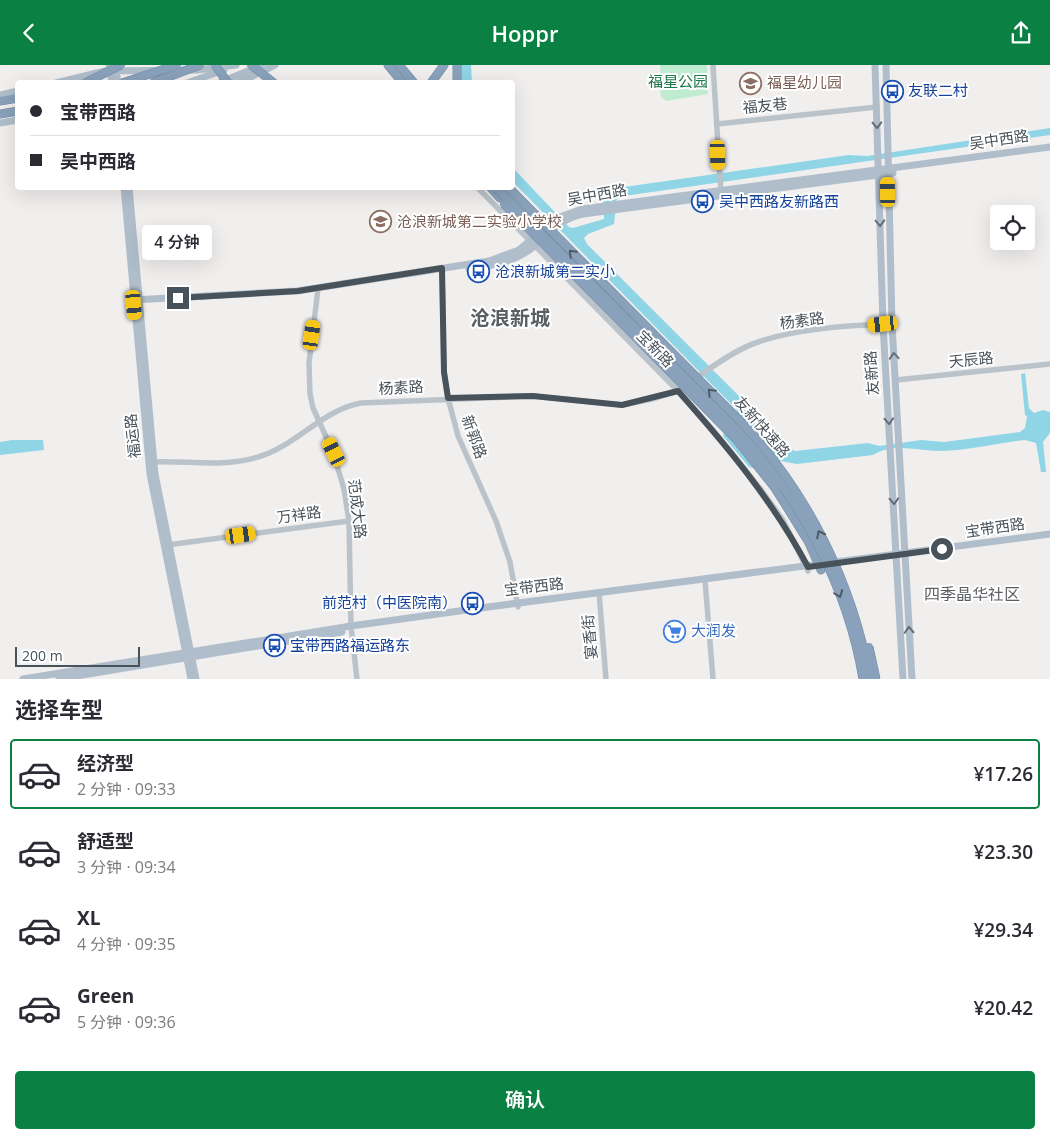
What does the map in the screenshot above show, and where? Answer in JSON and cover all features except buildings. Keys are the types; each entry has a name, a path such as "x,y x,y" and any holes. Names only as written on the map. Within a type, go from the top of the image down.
{"highway":[{"path":"131,80 177,65"},
{"path":"160,80 200,65"},
{"path":"251,65 270,80"},
{"path":"388,65 400,80"},
{"path":"399,65 412,80"},
{"path":"433,80 444,65"},
{"path":"457,65 458,80"},
{"path":"215,66 226,80"},
{"path":"90,80 114,67"},
{"path":"0,101 15,98"},
{"path":"0,106 15,104"},
{"path":"0,114 15,112"},
{"path":"492,190 533,240 721,422 755,460 775,488 821,567"},
{"path":"498,190 557,245"},
{"path":"511,190 540,221"},
{"path":"514,190 557,245"},
{"path":"506,199 533,240"},
{"name":"友新快速路","path":"557,245 762,445 785,476 832,557 859,630 870,679"},
{"name":"友新快速路","path":"557,245 737,430 779,481 808,529 835,583 851,631 863,679"},
{"path":"850,603 866,637 876,679"}],"main road":[{"path":"67,80 114,67 197,70 215,66 236,65"},
{"path":"198,80 236,65"},
{"path":"226,80 262,65"},
{"path":"244,80 275,65"},
{"name":"友新路","path":"875,65 883,324 903,679"},
{"name":"友新路","path":"886,65 892,324 912,679"},
{"path":"112,80 114,67"},
{"path":"114,67 117,80"},
{"path":"0,95 15,92"},
{"path":"0,123 15,120"},
{"name":"吴中西路","path":"888,168 1050,147"},
{"name":"吴中西路","path":"136,302 257,299 502,263 521,254 533,240 563,217 600,209 878,169 1050,151"},
{"name":"福运路","path":"125,190 127,197"},
{"name":"福运路","path":"128,190 151,462 166,546 196,679"},
{"name":"宝带西路","path":"906,556 1050,535"},
{"name":"宝带西路","path":"23,679 518,605 1050,539"},
{"name":"福运路","path":"189,654 191,679"},
{"name":"宝带西路","path":"59,679 130,664"}],"street":[{"path":"714,65 720,191"},
{"name":"福友巷","path":"717,124 877,107"},
{"name":"宝新路","path":"480,190 533,240 678,391 762,491 783,520 808,569"},
{"name":"新郭路","path":"442,271 444,372 448,398 458,436 496,521 507,554 518,605"},
{"name":"范成大路","path":"318,291 309,363 310,394 319,422 334,452 344,489 348,521 352,629 357,679"},
{"name":"杨素路","path":"151,462 214,463 257,457 286,443 344,406 361,403 533,396 622,405 678,391 717,363 760,341 793,333 892,324"},
{"name":"天辰路","path":"896,380 1050,364"},
{"name":"万祥路","path":"166,546 348,521"},
{"path":"705,582 713,679"},
{"name":"宴香街","path":"599,595 606,679"}],"green space":[{"name":"福星公园","path":"660,65 707,65 708,94 666,101 661,97 658,80 661,79"}],"water":[{"path":"458,65 471,65 472,80 460,80"},
{"path":"1050,128 1050,135 617,197 614,224 588,234 584,238 587,244 749,406 758,433 795,451 868,443 879,446 921,440 944,442 1020,432 1025,428 1027,416 1025,415 1021,374 1025,373 1029,408 1034,413 1043,410 1050,412 1050,433 1043,442 1046,472 1041,472 1036,443 1025,440 951,451 897,448 881,451 873,455 797,464 775,460 758,469 749,467 723,436 726,425 737,415 737,410 515,184 515,170 569,227 573,228 604,219 603,196 610,189 849,155 867,156"},
{"path":"43,440 44,450 0,455 0,442"}],"place":[{"name":"福星幼儿园","path":"751,83"},
{"name":"友联二村","path":"892,91"},
{"name":"吴中西路友新路西","path":"703,202"},
{"name":"沧浪新城第二实验小学校","path":"381,222"},
{"name":"沧浪新城第二实小","path":"479,272"},
{"name":"前范村（中医院南）","path":"473,603"},
{"name":"大润发","path":"675,631"},
{"name":"宝带西路福运路东","path":"274,646"}],"district":[{"name":"沧浪新城","path":"510,318"},
{"name":"四季晶华社区","path":"972,594"}],"route":[{"path":"178,298 250,295 318,289 442,268 444,372 448,398 558,397 622,405 678,391 742,464 762,491 783,520 808,567 942,549"}]}
